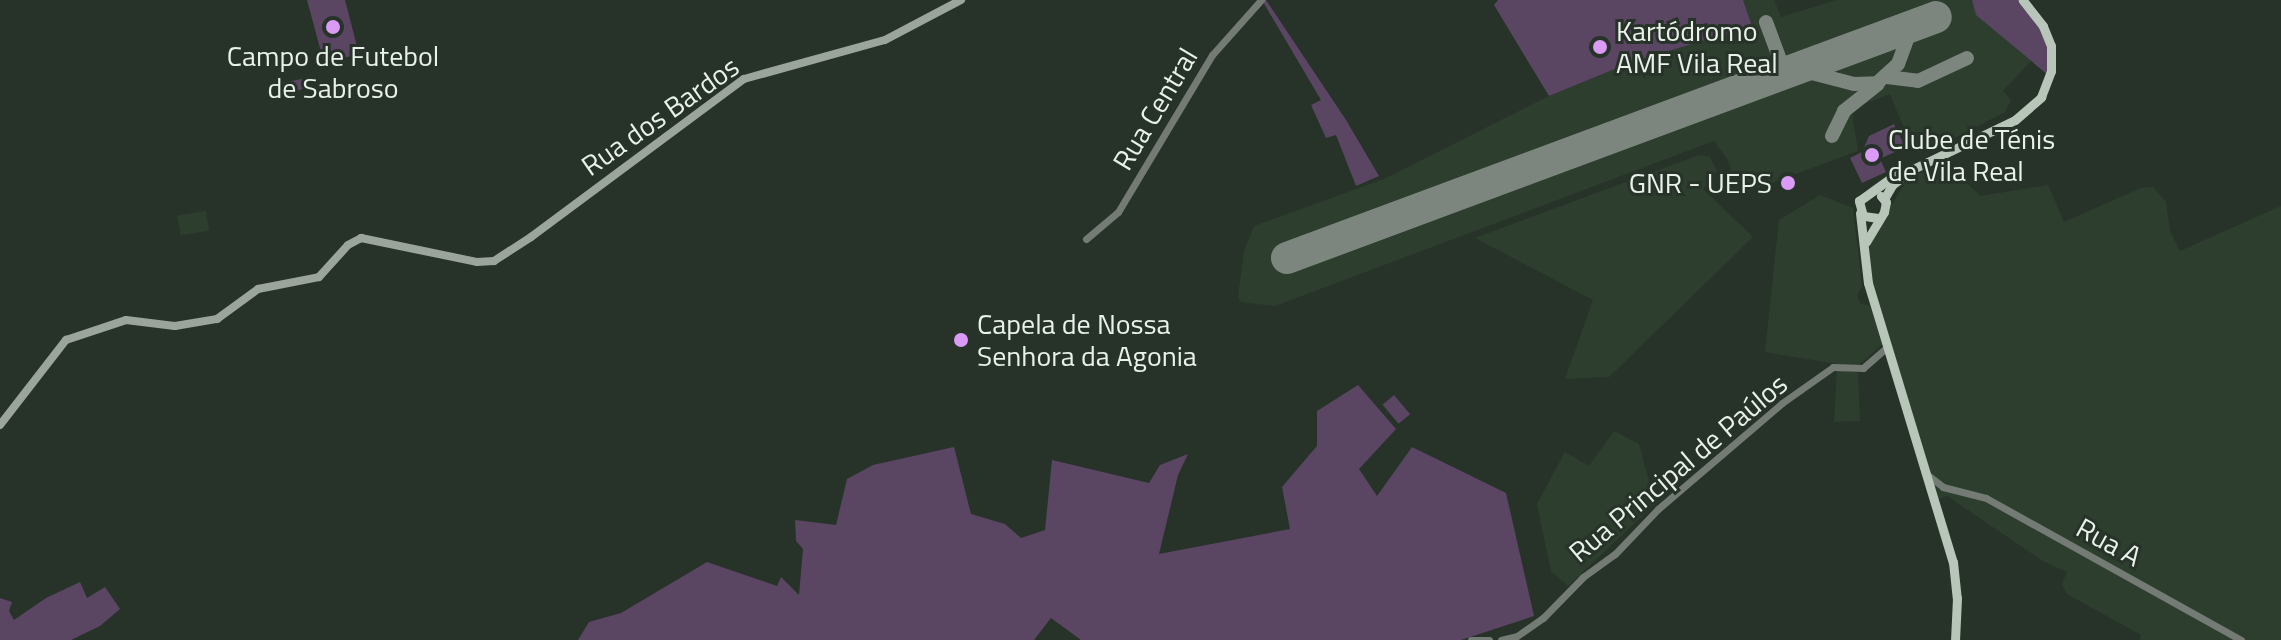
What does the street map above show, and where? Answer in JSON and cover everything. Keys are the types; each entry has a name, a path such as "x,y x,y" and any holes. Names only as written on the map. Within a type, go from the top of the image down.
{"main road":[{"name":"Rua dos Bardos","path":"0,425 64,340 126,320 175,326 208,322 229,312 258,289 316,279 327,272 350,243 358,239 376,239 488,262 510,253 741,80 885,40 961,0"},
{"path":"1955,640 1956,574 1867,279 1859,201 1897,174 2015,120 2041,97 2051,71 2051,46 2043,26 2023,0"},
{"path":"1865,245 1885,208 1884,199 1892,185 1913,169"},
{"path":"1871,192 1884,199"},
{"path":"1860,213 1870,219 1878,218"}],"street":[{"name":"Rua Central","path":"1086,239 1118,212 1209,59 1261,0"},
{"name":"Rua Principal de Paúlos","path":"1501,640 1517,636 1543,618 1580,580 1617,552 1658,509 1785,401 1833,367 1863,368 1888,346"},
{"name":"Rua A","path":"1927,473 1947,489 1990,501 2241,640"},
{"path":"1933,494 1947,489"},
{"path":"1471,640 1489,640"}],"shaded area":[{"name":"Campo de Futebol de Sabroso","path":"307,0 345,0 359,54 324,63"},
{"path":"1266,0 1346,120 1379,176 1356,186 1336,135 1326,138 1311,105 1321,100 1263,2"},
{"name":"Kartódromo AMF Vila Real","path":"1498,0 1743,0 1752,26 1632,62 1549,96 1494,5"},
{"path":"1743,0 1774,0 1781,17 1836,0 1972,0 1977,15 2031,61 2003,91 2011,100 2005,112 1943,144 1914,152 1890,94 1851,109 1858,151 1739,195 1728,160 1714,141 1275,306 1241,302 1238,297 1244,251 1254,226 1384,179 1549,96 1632,62 1752,26"},
{"path":"1972,0 2020,0 2037,21 2048,50 2048,75 1976,15"},
{"path":"307,78 307,87 283,97 281,83"},
{"name":"Clube de Ténis de Vila Real","path":"1894,124 1905,147 1880,159 1886,172 1862,183 1850,158 1862,152 1869,136"},
{"path":"1699,155 1710,157 1717,171 1703,189 1753,237 1609,377 1565,379 1593,300 1475,238"},
{"path":"1943,159 1980,196 2048,185 2064,222 2141,188 2153,187 2166,202 2170,231 2180,251 2281,206 2281,640 2140,640 2141,635 2067,594 2062,584 2067,572 2043,561 1947,496 1938,499 1868,270 1868,242 1906,182"},
{"path":"1820,195 1853,208 1862,287 1857,294 1860,303 1870,306 1883,344 1856,367 1765,352 1779,220"},
{"path":"206,211 209,231 180,235 177,216"},
{"path":"1837,369 1858,373 1860,421 1834,422"},
{"path":"1358,385 1396,429 1359,469 1377,496 1412,447 1506,493 1534,616 1461,640 1081,640 1051,618 1034,640 578,640 589,622 621,613 707,562 777,586 781,577 799,595 803,549 796,541 795,520 836,525 847,479 873,465 954,447 971,514 1005,524 1021,538 1045,530 1052,460 1149,483 1160,465 1188,454 1178,475 1159,554 1290,529 1282,487 1317,446 1317,411"},
{"path":"1394,395 1410,414 1399,424 1383,405"},
{"path":"1614,431 1639,444 1655,504 1568,586 1551,571 1537,504 1565,452 1589,466"},
{"path":"80,582 87,598 105,587 120,609 100,626 71,640 0,640 0,598 12,602 9,611 14,620 46,598"}],"taxiway":[{"path":"1766,22 1785,73"},
{"path":"1796,69 1854,84 1877,83 1898,64 1912,26"},
{"path":"1887,77 1918,81 1967,58"},
{"path":"1832,136 1844,111 1878,84"}],"runway":[{"path":"1287,258 1936,17"}],"place":[{"name":"Campo de Futebol de Sabroso","path":"333,27"},
{"name":"Kartódromo AMF Vila Real","path":"1600,47"},
{"name":"Clube de Ténis de Vila Real","path":"1872,155"},
{"name":"GNR - UEPS","path":"1788,183"},
{"name":"Capela de Nossa Senhora da Agonia","path":"961,340"}]}
